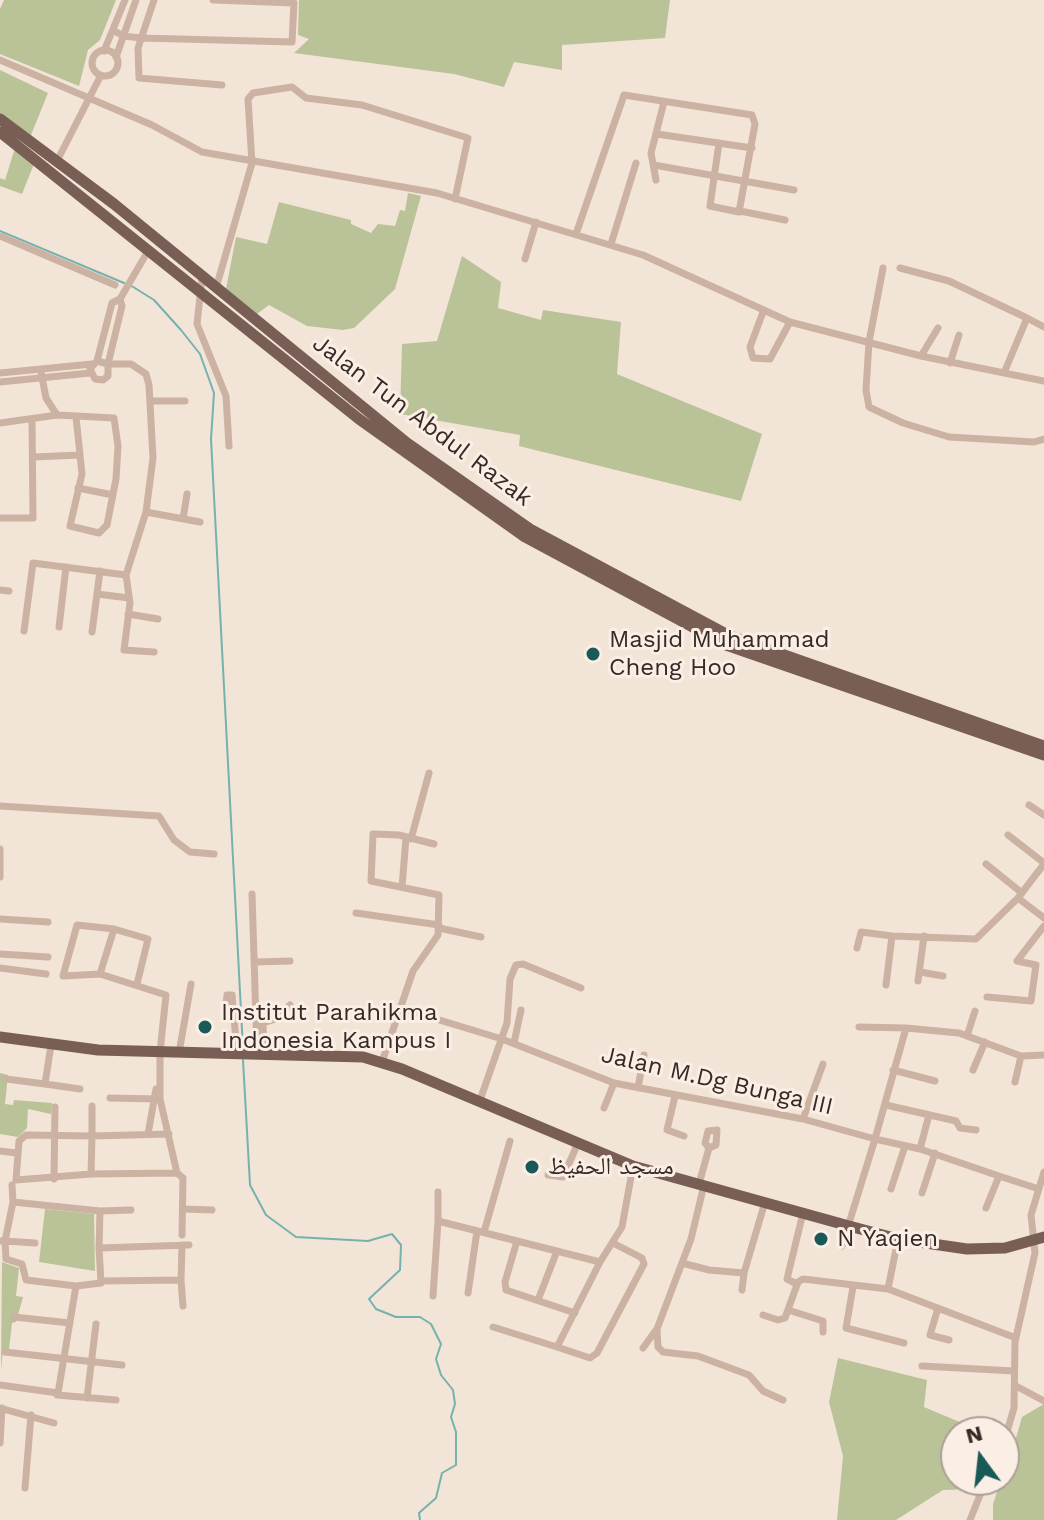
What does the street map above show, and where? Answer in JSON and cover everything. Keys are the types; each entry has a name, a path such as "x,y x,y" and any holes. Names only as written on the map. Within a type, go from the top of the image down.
{"main road":[{"name":"Jalan Tun Abdul Razak","path":"0,119 57,161 407,443 527,533"},
{"name":"Jalan Tun Abdul Razak","path":"0,132 402,452 527,533 726,645 1004,738 1044,755"},
{"name":"Jalan Tun Abdul Razak","path":"1004,738 1044,746"},
{"path":"0,1037 51,1045 179,1053 349,1055 382,1062 633,1166 849,1226 898,1239 987,1249 1039,1239"}],"street":[{"path":"125,0 104,51 92,60 94,71 101,75 115,71 116,57 136,0"},
{"path":"154,0 141,38 138,74 141,79 222,85"},
{"path":"113,30 123,36 141,38 290,43 294,2 213,0"},
{"path":"104,51 116,57"},
{"path":"0,60 152,125 202,152 455,199 611,244 688,273 763,312 790,322 950,363 1044,381"},
{"path":"57,161 101,75"},
{"path":"215,290 252,163 249,97 292,87 306,98 362,105 468,138 455,199"},
{"path":"576,234 622,98 635,96 752,115 755,124 740,211"},
{"path":"656,180 651,153 664,102"},
{"path":"657,134 752,148"},
{"path":"719,143 710,206 785,220"},
{"path":"611,244 636,163"},
{"path":"654,165 794,190"},
{"path":"525,259 536,222"},
{"path":"0,236 115,285"},
{"path":"122,296 111,343 110,370 103,380 95,379 93,366 112,303 122,296 148,251"},
{"path":"883,268 869,342 866,390 867,403 872,409 949,437 1034,442 1044,439"},
{"path":"900,268 949,281 1044,327"},
{"path":"202,278 197,324 226,396 229,446"},
{"path":"763,312 750,347 753,358 770,359 790,322"},
{"path":"1004,373 1027,318"},
{"path":"921,356 938,328"},
{"path":"105,329 115,332"},
{"path":"950,363 959,335"},
{"path":"102,341 111,343"},
{"path":"0,382 119,362 141,369 146,374 151,401 153,458 146,512 126,575 129,598 124,650 154,652"},
{"path":"0,373 41,373"},
{"path":"41,373 46,398 57,415"},
{"path":"0,518 32,520 35,419 46,398"},
{"path":"151,401 185,401"},
{"path":"0,423 57,415 114,418 118,457 113,495 106,528 93,533 70,526 82,474 76,417"},
{"path":"33,457 80,455"},
{"path":"78,488 113,495"},
{"path":"183,519 187,494"},
{"path":"146,512 200,522"},
{"path":"24,631 33,563 126,575"},
{"path":"59,627 66,567"},
{"path":"92,632 100,571"},
{"path":"97,594 129,598"},
{"path":"128,614 158,619"},
{"path":"402,887 409,838 429,773"},
{"path":"1029,805 1044,815"},
{"path":"0,806 159,816 174,840 190,852 214,854"},
{"path":"382,1062 413,971 433,946 439,927 437,893 371,881 374,833 434,844"},
{"path":"857,948 861,932 976,939 1043,867 1008,835"},
{"path":"0,849 0,877"},
{"path":"986,864 1044,918"},
{"path":"252,894 258,1053"},
{"path":"356,913 481,937"},
{"path":"0,919 48,922"},
{"path":"137,984 149,940 114,929 80,924 75,928 63,976 100,974 166,995 158,1099 148,1134"},
{"path":"1036,965 1018,963 1044,926"},
{"path":"100,974 114,929"},
{"path":"886,985 892,936"},
{"path":"924,936 919,976 943,976"},
{"path":"987,997 1030,1002 1036,965 1026,950"},
{"path":"0,954 48,957"},
{"path":"255,962 290,961"},
{"path":"479,1103 502,1039 510,979 516,965 523,964 581,988"},
{"path":"0,968 46,974"},
{"path":"179,1053 191,984"},
{"path":"258,1053 263,1023 276,1019 290,1005"},
{"name":"Jalan M.Dg Bunga III","path":"400,1008 514,1043 614,1083 803,1119 935,1153 1039,1189"},
{"path":"514,1043 521,1010"},
{"path":"967,1036 975,1011"},
{"path":"234,1021 238,1052"},
{"path":"859,1027 906,1028 967,1036 1021,1056 1044,1055"},
{"path":"842,1246 886,1105 906,1028"},
{"path":"973,1070 985,1042"},
{"path":"45,1084 51,1045"},
{"path":"638,1088 644,1055"},
{"path":"1015,1082 1021,1056"},
{"path":"803,1119 823,1064"},
{"path":"893,1070 935,1081"},
{"path":"6,1079 80,1089"},
{"path":"604,1108 614,1083"},
{"path":"675,1096 667,1130 684,1136"},
{"path":"110,1098 158,1099"},
{"path":"158,1099 177,1173 183,1178 182,1235"},
{"path":"886,1105 956,1121 960,1128 976,1130"},
{"path":"91,1174 92,1106"},
{"path":"54,1179 55,1107"},
{"path":"920,1149 929,1115"},
{"path":"169,1134 26,1135 19,1141 14,1179 177,1173"},
{"path":"468,1293 480,1231 510,1141"},
{"path":"548,1175 563,1177 578,1143"},
{"path":"891,1189 905,1146"},
{"path":"643,1348 657,1329 682,1263 709,1148"},
{"path":"0,1151 16,1153"},
{"path":"922,1193 935,1153"},
{"path":"557,1347 623,1222 633,1166"},
{"path":"1013,1416 1016,1338 1039,1239 1031,1215 1044,1172"},
{"path":"986,1208 999,1176"},
{"path":"12,1185 13,1202 3,1241 6,1259 22,1265 25,1279 97,1286 101,1281 100,1211"},
{"path":"433,1296 438,1192"},
{"path":"13,1202 100,1211 131,1210"},
{"path":"742,1290 765,1202"},
{"path":"183,1209 212,1210"},
{"path":"797,1284 787,1279 803,1213"},
{"path":"438,1221 600,1262"},
{"path":"888,1289 898,1239"},
{"path":"3,1241 35,1243"},
{"path":"517,1241 505,1288 575,1313"},
{"path":"493,1327 590,1358 597,1353 644,1264 642,1258 613,1243"},
{"path":"99,1248 185,1245 181,1280 183,1306"},
{"path":"538,1300 557,1251"},
{"path":"682,1263 744,1273"},
{"path":"763,1315 779,1320 788,1310 797,1284 803,1279 888,1289 1016,1338"},
{"path":"101,1281 181,1280"},
{"path":"57,1395 76,1286"},
{"path":"853,1287 846,1328 904,1343"},
{"path":"938,1308 930,1335 949,1340"},
{"path":"788,1310 823,1321 823,1332"},
{"path":"14,1317 70,1323"},
{"path":"87,1398 96,1324"},
{"path":"657,1329 657,1344 663,1352 698,1356 724,1365 749,1375 763,1391 783,1400"},
{"path":"5,1352 122,1365"},
{"path":"922,1366 1014,1371"},
{"path":"0,1385 57,1395 116,1400"},
{"path":"1016,1386 1044,1401"},
{"path":"0,1443 1,1408 54,1423"},
{"path":"25,1488 31,1415"},
{"path":"970,1520 980,1496"}],"green space":[{"path":"4,0 116,0 100,40 88,50 79,86 0,54 0,9"},
{"path":"299,0 670,0 665,38 562,45 562,70 514,62 504,87 454,74 294,53 309,39 298,35"},
{"path":"0,70 48,93 29,140 0,119"},
{"path":"15,148 34,164 22,194 0,186 0,178 5,180"},
{"path":"408,193 421,196 395,289 354,328 343,330 307,326 269,305 257,314 226,289 236,237 267,244 279,202 351,220 351,224 371,233 378,224 395,226 400,210 405,211"},
{"path":"462,256 501,282 498,308 541,320 543,310 621,322 617,374 762,434 741,501 519,446 520,435 400,414 402,344 437,341"},
{"path":"0,1073 8,1075 5,1104 13,1105 14,1100 52,1103 51,1114 28,1109 27,1128 18,1137 0,1134"},
{"path":"45,1209 94,1214 95,1271 39,1262"},
{"path":"2,1262 19,1268 16,1296 23,1297 16,1322 12,1323 9,1349 3,1350 1,1371"},
{"path":"838,1358 927,1380 924,1407 945,1416 940,1416 940,1492 896,1520 837,1520 843,1456 829,1402"},
{"path":"1044,1404 1044,1520 993,1520 996,1496 1020,1496 1022,1417"}],"waterway":[{"path":"0,231 124,283"},
{"path":"130,285 154,300 200,354 214,393 211,439 243,1049"},
{"path":"243,1060 250,1185 266,1215 296,1237 368,1241 392,1234 401,1245 400,1270 369,1299 376,1309 396,1317 420,1317 431,1324 441,1344 436,1359 441,1375 453,1390 455,1404 451,1417 456,1432 456,1465 442,1473 436,1498 419,1513 420,1520"}],"place":[{"name":"Masjid Muhammad Cheng Hoo","path":"593,654"},
{"name":"Institut Parahikma Indonesia Kampus I","path":"205,1027"},
{"name":"مسجد الحفيظ","path":"532,1167"},
{"name":"N Yaqien","path":"821,1239"}]}
